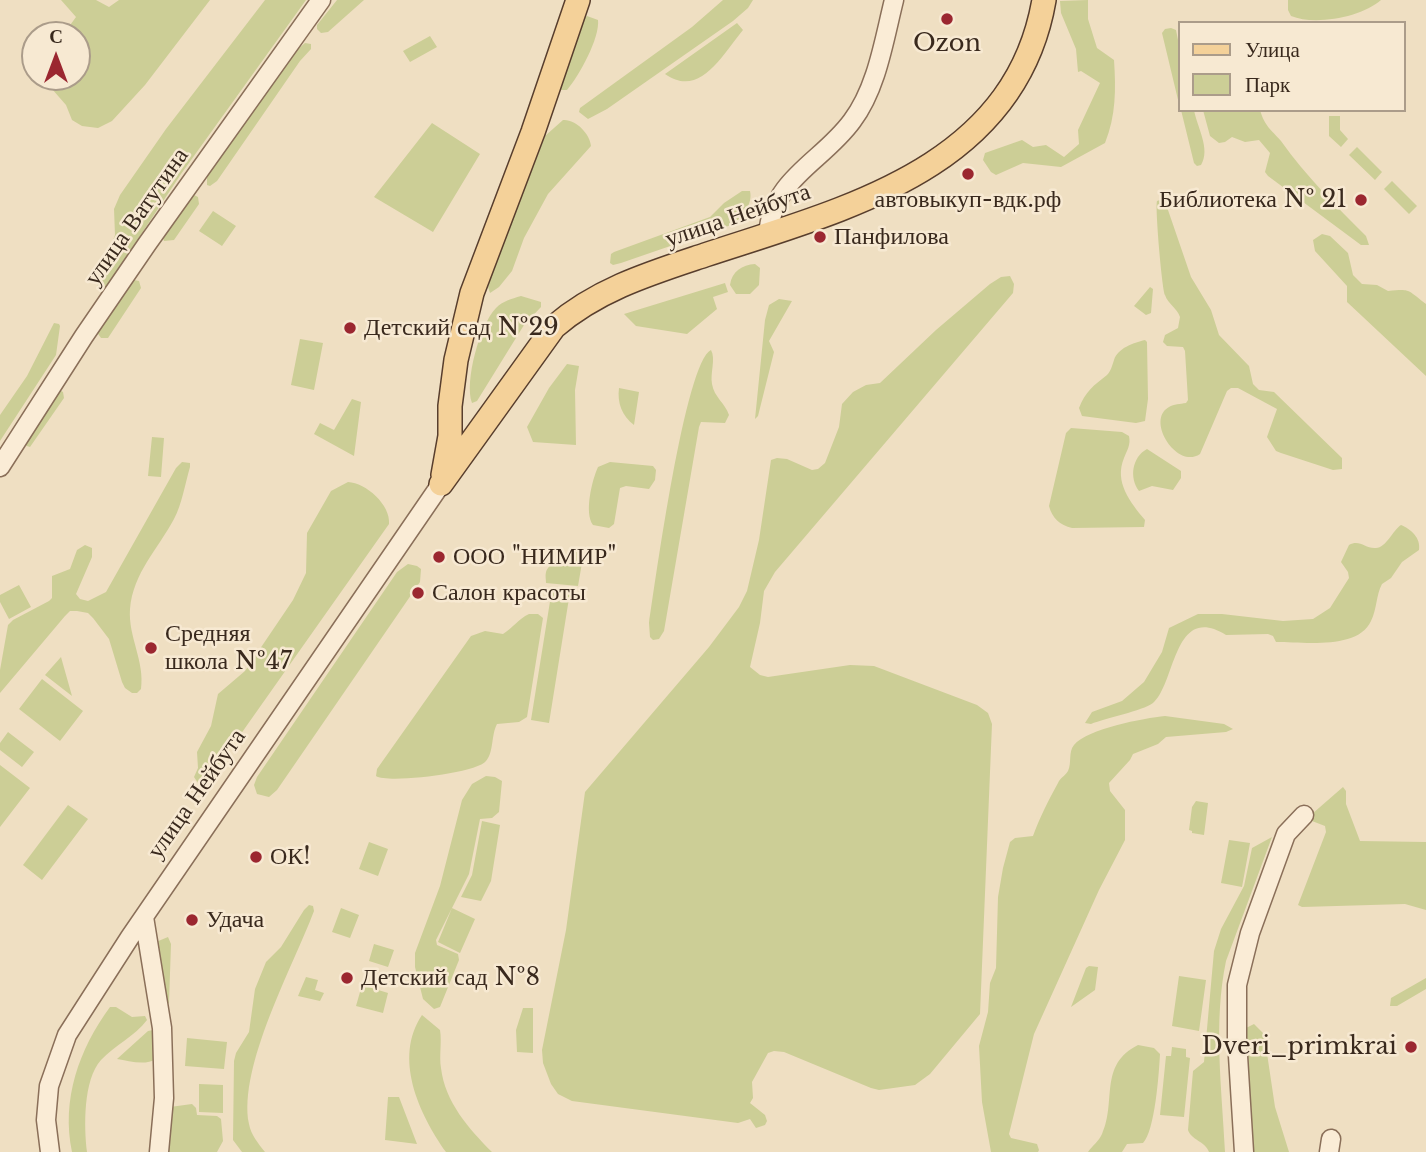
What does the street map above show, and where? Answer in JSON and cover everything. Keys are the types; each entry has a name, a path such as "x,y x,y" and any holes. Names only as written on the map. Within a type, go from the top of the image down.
{"main road":[{"name":"улица Нейбута","path":"441,484 447,463 456,360 472,293 533,132 578,0"},
{"name":"улица Нейбута","path":"441,484 529,358 569,313 619,285 842,208 909,178 957,148 989,116 1018,79 1038,30 1044,0"}],"street":[{"name":"улица Ватутина","path":"0,467 147,244 321,0"},
{"path":"768,234 770,215 779,196 851,122 862,104 873,79 894,0"},
{"name":"улица Нейбута","path":"50,1152 47,1102 57,1059 67,1035 144,917 441,484"},
{"path":"1244,1152 1237,985 1250,933 1286,834 1304,815"},
{"path":"144,917 163,1041 164,1098 159,1152"}],"green space":[{"path":"61,0 96,0 109,7 119,0 210,0 145,85 112,121 98,128 82,126 72,120 66,105 54,91 91,91 91,21 73,21 76,17"},
{"path":"265,0 306,0 181,174 105,289 98,291 97,281 115,235 114,209 120,195 166,129"},
{"path":"337,0 364,0 328,32 321,33 317,25"},
{"path":"723,0 753,0 733,21 607,109 588,119 579,112 580,108 692,27"},
{"path":"1088,0 1088,19 1097,48 1114,60 1114,102 1105,143 1061,167 1023,163 996,175 983,160 985,153 1022,140 1033,147 1046,145 1064,157 1079,144 1078,130 1100,83 1081,71 1078,72 1076,49 1061,13 1060,1"},
{"path":"1288,0 1381,0 1351,15 1313,20 1291,16"},
{"path":"587,16 598,20 596,37 572,84 567,90 559,90 582,19"},
{"path":"737,23 743,30 710,70 689,81 678,80 665,74"},
{"path":"1165,29 1176,30 1178,40 1178,100 1162,33"},
{"path":"430,36 437,47 410,62 403,51"},
{"path":"305,43 311,44 311,49 217,181 207,185 207,176 297,50"},
{"path":"1181,112 1195,112 1204,145 1201,165 1194,163"},
{"path":"1204,112 1261,112 1269,127 1311,179 1366,236 1369,245 1361,245 1268,176 1265,172 1270,153 1259,140 1245,142 1232,137 1219,143 1210,136"},
{"path":"1329,116 1340,116 1340,130 1348,139 1341,147 1329,136"},
{"path":"563,120 582,128 591,146 548,194 524,238 512,271 499,287 490,293 488,287 492,273 545,136"},
{"path":"432,123 480,154 433,232 374,197"},
{"path":"1357,147 1382,172 1375,180 1349,155"},
{"path":"1392,181 1417,206 1409,214 1384,189"},
{"path":"742,191 750,191 749,205 734,224 621,263 610,263 611,254 614,252 710,217"},
{"path":"192,194 198,197 199,204 174,240 164,241 162,235"},
{"path":"1160,200 1168,210 1191,277 1211,310 1219,335 1249,366 1253,384 1259,390 1274,392 1342,458 1342,469 1333,470 1276,451 1267,437 1277,409 1238,388 1227,391 1200,454 1191,457 1182,455 1167,441 1160,422 1162,413 1169,407 1186,403 1188,400 1185,351 1183,347 1167,346 1163,342 1165,335 1178,328 1180,317 1166,298 1164,289 1157,218 1157,201"},
{"path":"213,211 236,226 222,246 199,231"},
{"path":"1322,234 1330,236 1348,253 1353,275 1362,284 1377,285 1388,291 1408,291 1426,304 1426,376 1347,302 1347,286 1315,251 1313,240"},
{"path":"755,264 760,268 759,285 750,294 736,294 730,285 735,272"},
{"path":"1010,276 1014,284 1013,293 775,572 764,591 750,667 760,675 768,677 850,665 874,666 977,705 988,713 992,724 980,1014 930,1074 915,1085 879,1090 784,1052 768,1053 752,1082 753,1098 750,1103 765,1115 767,1121 765,1125 756,1128 750,1119 738,1123 572,1101 558,1094 543,1063 542,1050 566,930 585,792 709,647 739,607 747,591 759,540 771,460 787,459 812,470 818,469 825,463 839,427 842,404 853,392 866,385 880,383 990,284 1001,277"},
{"path":"130,281 139,281 141,288 108,338 101,338 96,331"},
{"path":"725,283 728,292 713,297 717,309 687,334 636,326 624,314"},
{"path":"1150,287 1153,289 1151,313 1146,315 1134,306"},
{"path":"521,296 541,302 541,307 524,325 477,401 472,403 472,368 484,327 499,306 507,300"},
{"path":"779,299 792,301 769,341 774,352 755,419 765,320 769,305"},
{"path":"54,323 60,326 56,355 0,441 0,415 27,376"},
{"path":"300,339 323,343 314,390 291,385"},
{"path":"1145,340 1148,399 1145,421 1136,423 1082,416 1079,408 1084,398 1108,373 1119,352 1131,344"},
{"path":"711,350 713,389 729,415 725,423 701,422 699,427 664,631 659,639 653,640 650,637 649,623 672,476 691,392 701,364"},
{"path":"567,364 579,366 575,390 576,445 533,442 527,427 549,388"},
{"path":"619,388 639,392 634,425 621,409"},
{"path":"58,389 63,392 64,398 30,447 24,445"},
{"path":"352,399 361,402 354,456 314,434 320,423 334,430"},
{"path":"1071,428 1122,432 1129,436 1129,445 1121,467 1122,483 1129,499 1145,520 1144,527 1072,528 1054,517 1049,506 1066,433"},
{"path":"152,437 164,438 161,477 148,476"},
{"path":"1147,449 1181,471 1181,478 1173,490 1152,486 1139,491 1133,474 1135,462"},
{"path":"182,462 190,463 190,467 179,507 141,573 132,596 130,619 141,669 141,689 132,693 125,688 109,639 93,618 88,613 70,611 0,693 0,670 8,625 52,598 52,576 70,569 77,550 85,545 92,548 92,557 76,594 80,599 88,601 106,592 176,468"},
{"path":"610,462 653,466 656,470 655,480 649,489 626,486 620,488 614,524 609,528 593,525 589,505 598,467"},
{"path":"348,482 362,486 376,496 386,510 389,524 214,772 202,783 198,783 194,777 198,768 197,752 211,726 218,694 245,671 293,600 306,573 307,533 331,491"},
{"path":"1401,525 1414,534 1419,550 1402,562 1391,578 1382,584 1371,621 1354,637 1314,643 1276,642 1273,636 1268,634 1226,635 1209,628 1195,629 1178,650 1161,693 1153,703 1091,724 1085,723 1092,712 1122,701 1144,682 1162,652 1169,628 1198,614 1283,621 1313,619 1330,608 1349,578 1341,562 1349,545 1356,543 1372,548 1380,547"},
{"path":"579,549 583,557 578,586 546,583 546,572 551,564"},
{"path":"408,564 421,569 420,582 277,790 269,797 257,794 254,785 257,777 397,572"},
{"path":"19,585 31,607 9,619 0,602 0,595"},
{"path":"552,589 570,592 549,723 531,720"},
{"path":"529,614 538,614 543,618 527,717 519,722 497,724 486,761 467,770 432,776 397,779 376,776 377,769 471,636 485,631 503,634"},
{"path":"61,657 72,696 45,675"},
{"path":"42,679 83,711 60,741 19,709"},
{"path":"1165,716 1224,724 1233,729 1226,732 1166,737 1158,744 1133,754 1109,783 1110,791 1125,810 1125,840 1099,890 1034,1034 1009,1134 1011,1138 1037,1144 1039,1150 991,1152 982,1102 979,1046 988,1012 990,983 996,968 998,897 1010,842 1015,838 1033,836 1054,790 1068,771 1072,748 1081,739 1116,725"},
{"path":"8,732 34,752 22,767 0,750 0,743"},
{"path":"0,765 30,788 0,827"},
{"path":"486,776 502,781 499,812 492,818 480,819 469,874 436,940 437,945 458,954 459,960 440,1007 434,1009 423,999 415,967 415,953 440,886 462,800 472,784"},
{"path":"1343,787 1346,791 1346,804 1360,841 1426,842 1426,910 1405,904 1298,905 1326,832 1325,826 1312,821 1312,814"},
{"path":"1196,801 1208,803 1204,835 1189,830 1192,807"},
{"path":"68,805 88,819 42,880 23,865"},
{"path":"482,821 500,825 491,881 481,901 461,897 472,875"},
{"path":"1272,837 1226,961 1219,1032 1225,1152 1209,1152 1188,1130 1193,1071 1204,1062 1214,951 1221,929 1244,886 1252,848"},
{"path":"1229,840 1250,843 1242,887 1221,883"},
{"path":"369,842 388,849 378,876 359,869"},
{"path":"309,905 313,906 314,911 270,1017 252,1074 248,1100 249,1124 265,1152 242,1152 233,1140 236,1053 249,1032 255,989 266,962 281,947"},
{"path":"341,908 359,915 350,938 332,932"},
{"path":"452,908 475,919 460,953 438,942"},
{"path":"168,937 171,944 169,1003 166,1005 156,942"},
{"path":"374,944 394,950 388,967 369,961"},
{"path":"1098,967 1095,990 1071,1007 1086,968"},
{"path":"1179,976 1206,980 1199,1031 1172,1026"},
{"path":"306,977 318,980 315,990 324,993 320,1001 298,996"},
{"path":"1426,978 1426,989 1397,1006 1390,1006 1391,998"},
{"path":"362,985 388,993 383,1013 356,1006"},
{"path":"110,1007 116,1007 132,1017 145,1016 147,1020 101,1060 95,1069 86,1104 87,1152 72,1152 69,1113 75,1076 89,1040"},
{"path":"523,1008 533,1008 533,1053 517,1052 516,1030"},
{"path":"422,1015 440,1030 441,1068 447,1092 467,1124 492,1152 446,1152 427,1121 413,1085 410,1067 410,1049"},
{"path":"1254,1024 1263,1033 1265,1040 1275,1107 1289,1152 1253,1152 1245,1049 1246,1028"},
{"path":"153,1030 156,1059 142,1063 117,1059 148,1031"},
{"path":"187,1038 227,1042 224,1069 185,1066"},
{"path":"1138,1045 1154,1048 1160,1054 1156,1101 1147,1137 1143,1143 1127,1144 1122,1152 1088,1152 1101,1137 1106,1122 1113,1074 1118,1063"},
{"path":"1172,1047 1186,1049 1186,1057 1190,1058 1184,1117 1160,1115 1166,1056 1171,1056"},
{"path":"199,1084 223,1085 223,1113 199,1112"},
{"path":"388,1097 399,1097 417,1144 385,1140"},
{"path":"192,1104 197,1115 217,1116 221,1119 223,1141 217,1152 163,1152 170,1107"}],"place":[{"name":"Ozon","path":"947,19"},
{"name":"автовыкуп-вдк.рф","path":"968,174"},
{"name":"Библиотека № 21","path":"1361,200"},
{"name":"Панфилова","path":"820,237"},
{"name":"Детский сад №29","path":"350,328"},
{"name":"ООО \"НИМИР\"","path":"439,557"},
{"name":"Салон красоты","path":"418,593"},
{"name":"Средняя школа №47","path":"151,648"},
{"name":"ОК!","path":"256,857"},
{"name":"Удача","path":"192,920"},
{"name":"Детский сад №8","path":"347,978"},
{"name":"Dveri_primkrai","path":"1411,1047"}]}
